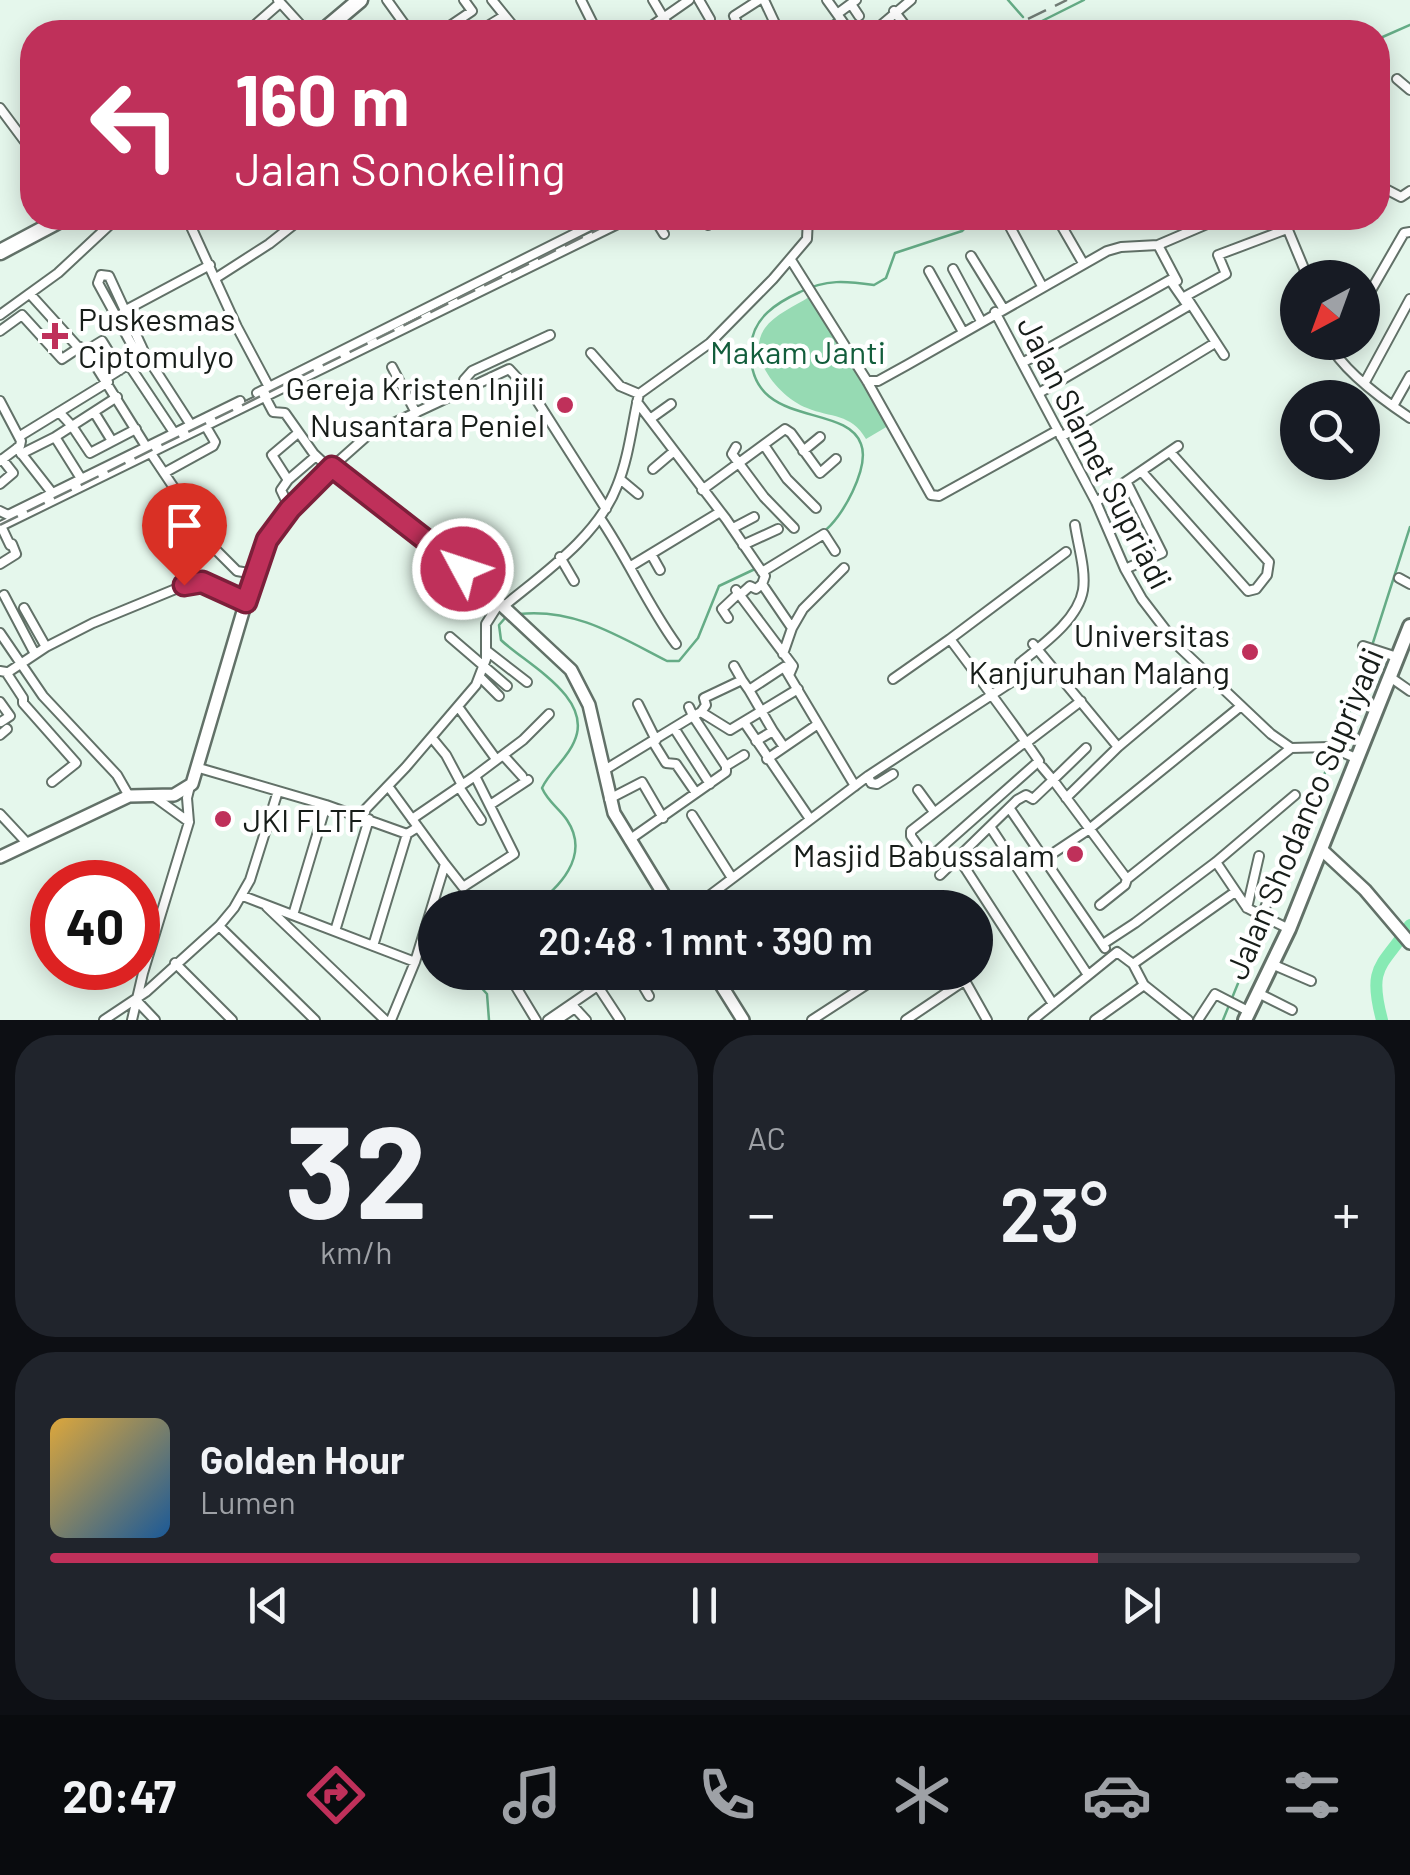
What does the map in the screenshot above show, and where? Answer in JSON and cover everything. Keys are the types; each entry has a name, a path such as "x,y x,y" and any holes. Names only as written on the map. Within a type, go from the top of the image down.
{"highway":[{"path":"336,20 360,0"},
{"path":"0,252 41,230"}],"main road":[{"name":"Jalan Shodanco Supriyadi","path":"1244,1012 1274,964 1410,626"}],"street":[{"path":"459,20 472,11 464,0"},
{"path":"492,0 508,20"},
{"path":"653,0 664,18"},
{"path":"661,20 688,0"},
{"path":"699,0 710,19"},
{"path":"746,6 762,0"},
{"path":"828,0 841,20"},
{"path":"886,20 910,0"},
{"path":"260,20 279,1 296,20"},
{"path":"836,20 854,2 859,16"},
{"path":"894,12 900,20"},
{"path":"498,20 504,16"},
{"path":"1397,79 1410,90"},
{"path":"0,108 20,135"},
{"path":"0,315 58,273 104,230"},
{"path":"193,230 273,412 285,413 316,456 421,533 562,660 581,685 609,799 661,890"},
{"path":"216,278 288,230"},
{"path":"0,512 8,514 205,425 572,230"},
{"path":"0,564 16,554 1,526 191,426 605,230"},
{"path":"662,230 664,234"},
{"path":"335,931 364,817 459,708 480,677 487,652 486,624 606,509 620,479 638,398 710,342 791,260 807,238 807,230"},
{"path":"1011,230 1042,286"},
{"path":"1064,230 1083,262"},
{"path":"867,381 878,381 1083,262 1114,248 1158,245 1193,230"},
{"path":"1186,296 1226,274 1218,255 1282,230"},
{"path":"1288,230 1300,260"},
{"path":"1380,277 1406,234"},
{"path":"1158,245 1224,355"},
{"name":"Jalan Slamet Supriadi","path":"971,256 1096,502 1125,568 1163,630 1241,706 1291,748"},
{"path":"791,260 867,381 931,495 939,496 1060,434 1215,342"},
{"path":"191,426 142,356 120,314 210,265"},
{"path":"953,269 981,321"},
{"path":"929,271 963,332"},
{"path":"1024,362 1170,280 1188,306 1039,393"},
{"path":"30,294 106,381 148,450 223,558 237,571 254,574"},
{"path":"1366,380 1410,300"},
{"path":"0,332 22,316 62,359 102,341 175,434"},
{"path":"465,390 464,380 472,371 550,334"},
{"path":"591,354 620,386 638,398 650,420 762,571 766,579 762,584 739,593 723,610"},
{"path":"20,436 142,356"},
{"path":"1341,360 1363,380"},
{"path":"392,366 416,413"},
{"path":"132,1020 189,822 190,786 199,768 254,574 267,540 290,509 359,441 504,370 515,372 534,396 606,509"},
{"path":"1393,406 1410,376"},
{"path":"1380,395 1410,418"},
{"path":"0,484 13,473 1,460 55,437 116,397"},
{"path":"650,420 671,404"},
{"path":"1,405 20,436 19,451 53,494"},
{"path":"60,412 90,454 136,429"},
{"path":"94,412 112,441"},
{"path":"164,474 215,444 205,425"},
{"path":"702,490 785,430 828,480"},
{"path":"288,480 272,454 298,433"},
{"path":"55,437 82,480"},
{"path":"803,451 820,437"},
{"path":"764,445 787,479 816,508"},
{"path":"736,447 731,453 794,528"},
{"path":"1096,502 1174,449 1269,562 1267,574 1256,590 1248,591 1142,472"},
{"path":"653,469 674,452"},
{"path":"290,509 281,490 316,456"},
{"path":"820,473 836,459"},
{"path":"620,479 638,494"},
{"path":"1125,568 1162,553 1127,483"},
{"path":"0,512 7,523"},
{"path":"631,566 720,512"},
{"path":"733,528 754,516"},
{"path":"600,518 676,644"},
{"path":"1020,663 1079,604 1083,575 1074,525"},
{"path":"743,544 778,530"},
{"path":"762,571 824,534 835,551"},
{"path":"893,679 1066,552"},
{"path":"651,554 660,570"},
{"path":"560,557 574,582"},
{"path":"784,654 792,628 811,601 844,568"},
{"path":"1399,578 1410,584"},
{"path":"76,763 23,703 3,672 93,623 195,581 246,602"},
{"path":"762,584 792,628"},
{"path":"739,593 792,666 790,673"},
{"path":"4,596 35,654"},
{"path":"24,608 46,647"},
{"path":"0,633 4,648 117,775 129,796"},
{"path":"450,637 507,686"},
{"path":"950,639 991,697 1026,743 1039,761 934,854 925,856 910,834 934,812 1026,743 1081,701"},
{"path":"1035,647 1118,746"},
{"path":"1371,648 1398,657"},
{"path":"487,652 526,682"},
{"path":"734,666 784,747"},
{"path":"749,690 778,668 786,668 855,786"},
{"path":"1066,798 1118,746 1206,672"},
{"path":"480,677 499,696"},
{"path":"716,890 868,776 1019,677"},
{"path":"1390,677 1410,691"},
{"path":"604,772 706,705 704,698 742,680"},
{"path":"694,712 730,730 798,689"},
{"path":"0,702 10,716 3,729"},
{"path":"638,704 666,762 676,764 696,793"},
{"path":"1046,858 1088,830 1241,706"},
{"path":"459,708 500,757 525,778 490,805"},
{"path":"629,840 726,772 694,712"},
{"path":"412,818 475,776 550,714"},
{"path":"744,722 810,818"},
{"path":"767,759 818,724"},
{"path":"674,728 710,784"},
{"path":"756,741 773,730"},
{"path":"432,738 481,820"},
{"path":"940,874 1021,797 1033,799 1086,748"},
{"path":"1100,905 1126,886 1148,860 1291,748 1334,749 1358,759"},
{"path":"52,782 92,750"},
{"path":"726,766 744,755"},
{"path":"1042,767 1128,880"},
{"path":"199,768 364,817 407,834"},
{"path":"868,776 877,784 893,774"},
{"path":"388,786 463,887 514,854 475,776"},
{"path":"609,799 642,782 664,818"},
{"path":"0,857 129,796 174,795 190,786"},
{"path":"918,790 934,812"},
{"path":"104,1020 136,1000 219,926 243,896 278,791"},
{"path":"1102,944 1216,862 1295,794"},
{"path":"152,796 189,822"},
{"path":"293,916 326,805"},
{"path":"1010,809 1110,956"},
{"path":"0,814 28,844"},
{"path":"692,815 732,878"},
{"path":"373,946 407,834 418,827"},
{"path":"992,828 1088,975"},
{"path":"1322,850 1410,942"},
{"path":"1248,908 1259,856"},
{"path":"958,857 1052,1004"},
{"path":"1216,862 1248,908 1289,928"},
{"path":"264,904 388,1020 414,962 444,864"},
{"path":"1264,918 1281,870"},
{"path":"1133,964 1236,892"},
{"path":"243,896 414,962"},
{"path":"219,926 315,1020"},
{"path":"1033,1020 1110,956 1120,953 1133,964 1144,985 1188,1020"},
{"path":"176,963 232,1020"},
{"path":"1274,964 1311,981"},
{"path":"1095,1020 1144,985"},
{"path":"518,990 536,1020"},
{"path":"548,1020 590,990"},
{"path":"602,990 620,1020"},
{"path":"646,990 650,996"},
{"path":"724,990 743,1020"},
{"path":"812,1020 858,990"},
{"path":"906,1020 945,990"},
{"path":"970,990 987,1020"},
{"path":"1258,993 1292,1010"},
{"path":"1198,1020 1212,996 1218,994 1244,1012"},
{"path":"136,1000 155,1020"},
{"path":"558,1020 575,1008 586,1020"}],"green space":[{"name":"Makam Janti","path":"809,297 888,426 866,439 847,420 797,403 777,386 762,363 760,339 765,328"}],"waterway":[{"path":"1008,0 1023,17"},
{"path":"1044,20 1084,0"},
{"path":"1390,34 1410,25"},
{"path":"823,532 853,492 862,466 861,444 852,431 837,422 779,403 764,391 753,373 751,346 756,327 774,307 791,296 836,282 874,285 886,278 895,253 963,230"},
{"path":"1336,746 1410,527"},
{"path":"519,614 559,615 578,620 667,661 679,661 698,638 719,586 755,569"},
{"path":"506,617 499,625 501,640 567,697 578,726 571,748 542,788 567,820 575,846 568,870 552,890"},
{"path":"1283,870 1333,754"},
{"path":"1223,1020 1264,920"},
{"path":"1382,1020 1377,976 1410,925"},
{"path":"483,990 489,1020"}],"railway":[{"path":"1026,20 1067,0"},
{"path":"0,525 597,230"}],"place":[{"name":"Puskesmas Ciptomulyo","path":"55,336"},
{"name":"Gereja Kristen Injili Nusantara Peniel","path":"565,405"},
{"name":"Universitas Kanjuruhan Malang","path":"1250,652"},
{"name":"JKI FLTF","path":"223,819"},
{"name":"Masjid Babussalam","path":"1075,854"}],"route":[{"path":"184,585 202,582 246,602 267,540 290,509 332,467 463,569"}]}
